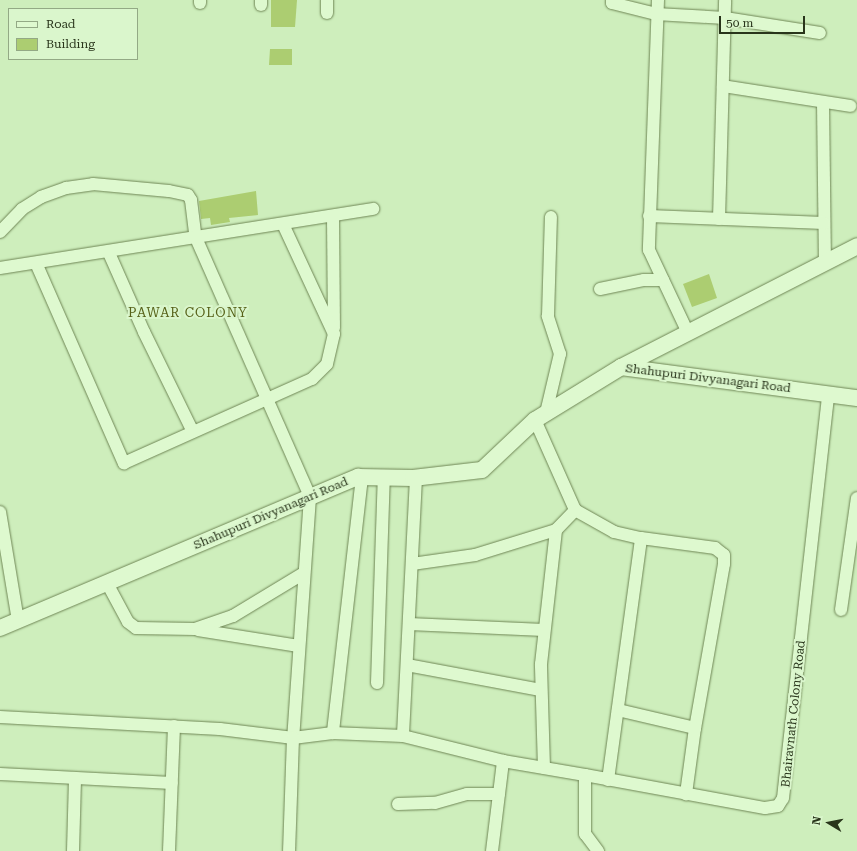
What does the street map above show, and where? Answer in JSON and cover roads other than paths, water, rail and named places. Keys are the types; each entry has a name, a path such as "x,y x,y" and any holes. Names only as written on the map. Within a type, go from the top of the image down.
{"main road":[{"path":"621,367 857,246"},
{"name":"Shahupuri Divyanagari Road","path":"0,628 310,497 362,477 416,478 482,470 541,416 621,367 857,398"}],"street":[{"path":"327,0 327,13"},
{"path":"612,0 612,3 656,14 724,18 820,33"},
{"path":"658,0 656,14 649,250 688,333"},
{"path":"719,219 725,0"},
{"path":"723,86 850,106"},
{"path":"823,102 825,262"},
{"path":"0,232 22,210 40,197 66,188 93,184 183,193 191,200 196,238 310,497 293,738 289,851"},
{"path":"0,268 109,253 373,209"},
{"path":"36,264 124,463 266,398 312,379 321,372 333,349 333,216"},
{"path":"649,216 824,223"},
{"path":"551,217 548,316 560,354 541,416 575,510 614,532 641,538 715,548 724,556 695,728 686,794"},
{"path":"283,224 334,334"},
{"path":"109,253 144,332 193,432"},
{"path":"600,289 644,280 663,280"},
{"name":"Bhairavnath Colony Road","path":"0,717 174,726 293,738 333,733 403,736 503,761 765,808 778,806 785,793 828,394"},
{"path":"333,733 362,477"},
{"path":"377,682 384,477"},
{"path":"403,736 416,478"},
{"path":"841,610 857,498"},
{"path":"412,564 476,555 556,530 575,510"},
{"path":"0,512 18,621"},
{"path":"544,768 540,664 556,530"},
{"path":"608,780 641,538"},
{"path":"195,629 233,616 304,573"},
{"path":"107,583 128,622 136,628 195,629 299,646"},
{"path":"409,624 544,630"},
{"path":"407,665 541,690"},
{"path":"618,710 695,728"},
{"path":"169,851 174,726"},
{"path":"492,851 503,761"},
{"path":"0,774 172,783"},
{"path":"585,775 585,834 598,851"},
{"path":"72,851 75,778"},
{"path":"398,804 435,803 467,794 499,794"}],"district":[{"name":"PAWAR COLONY","path":"188,313"}]}
